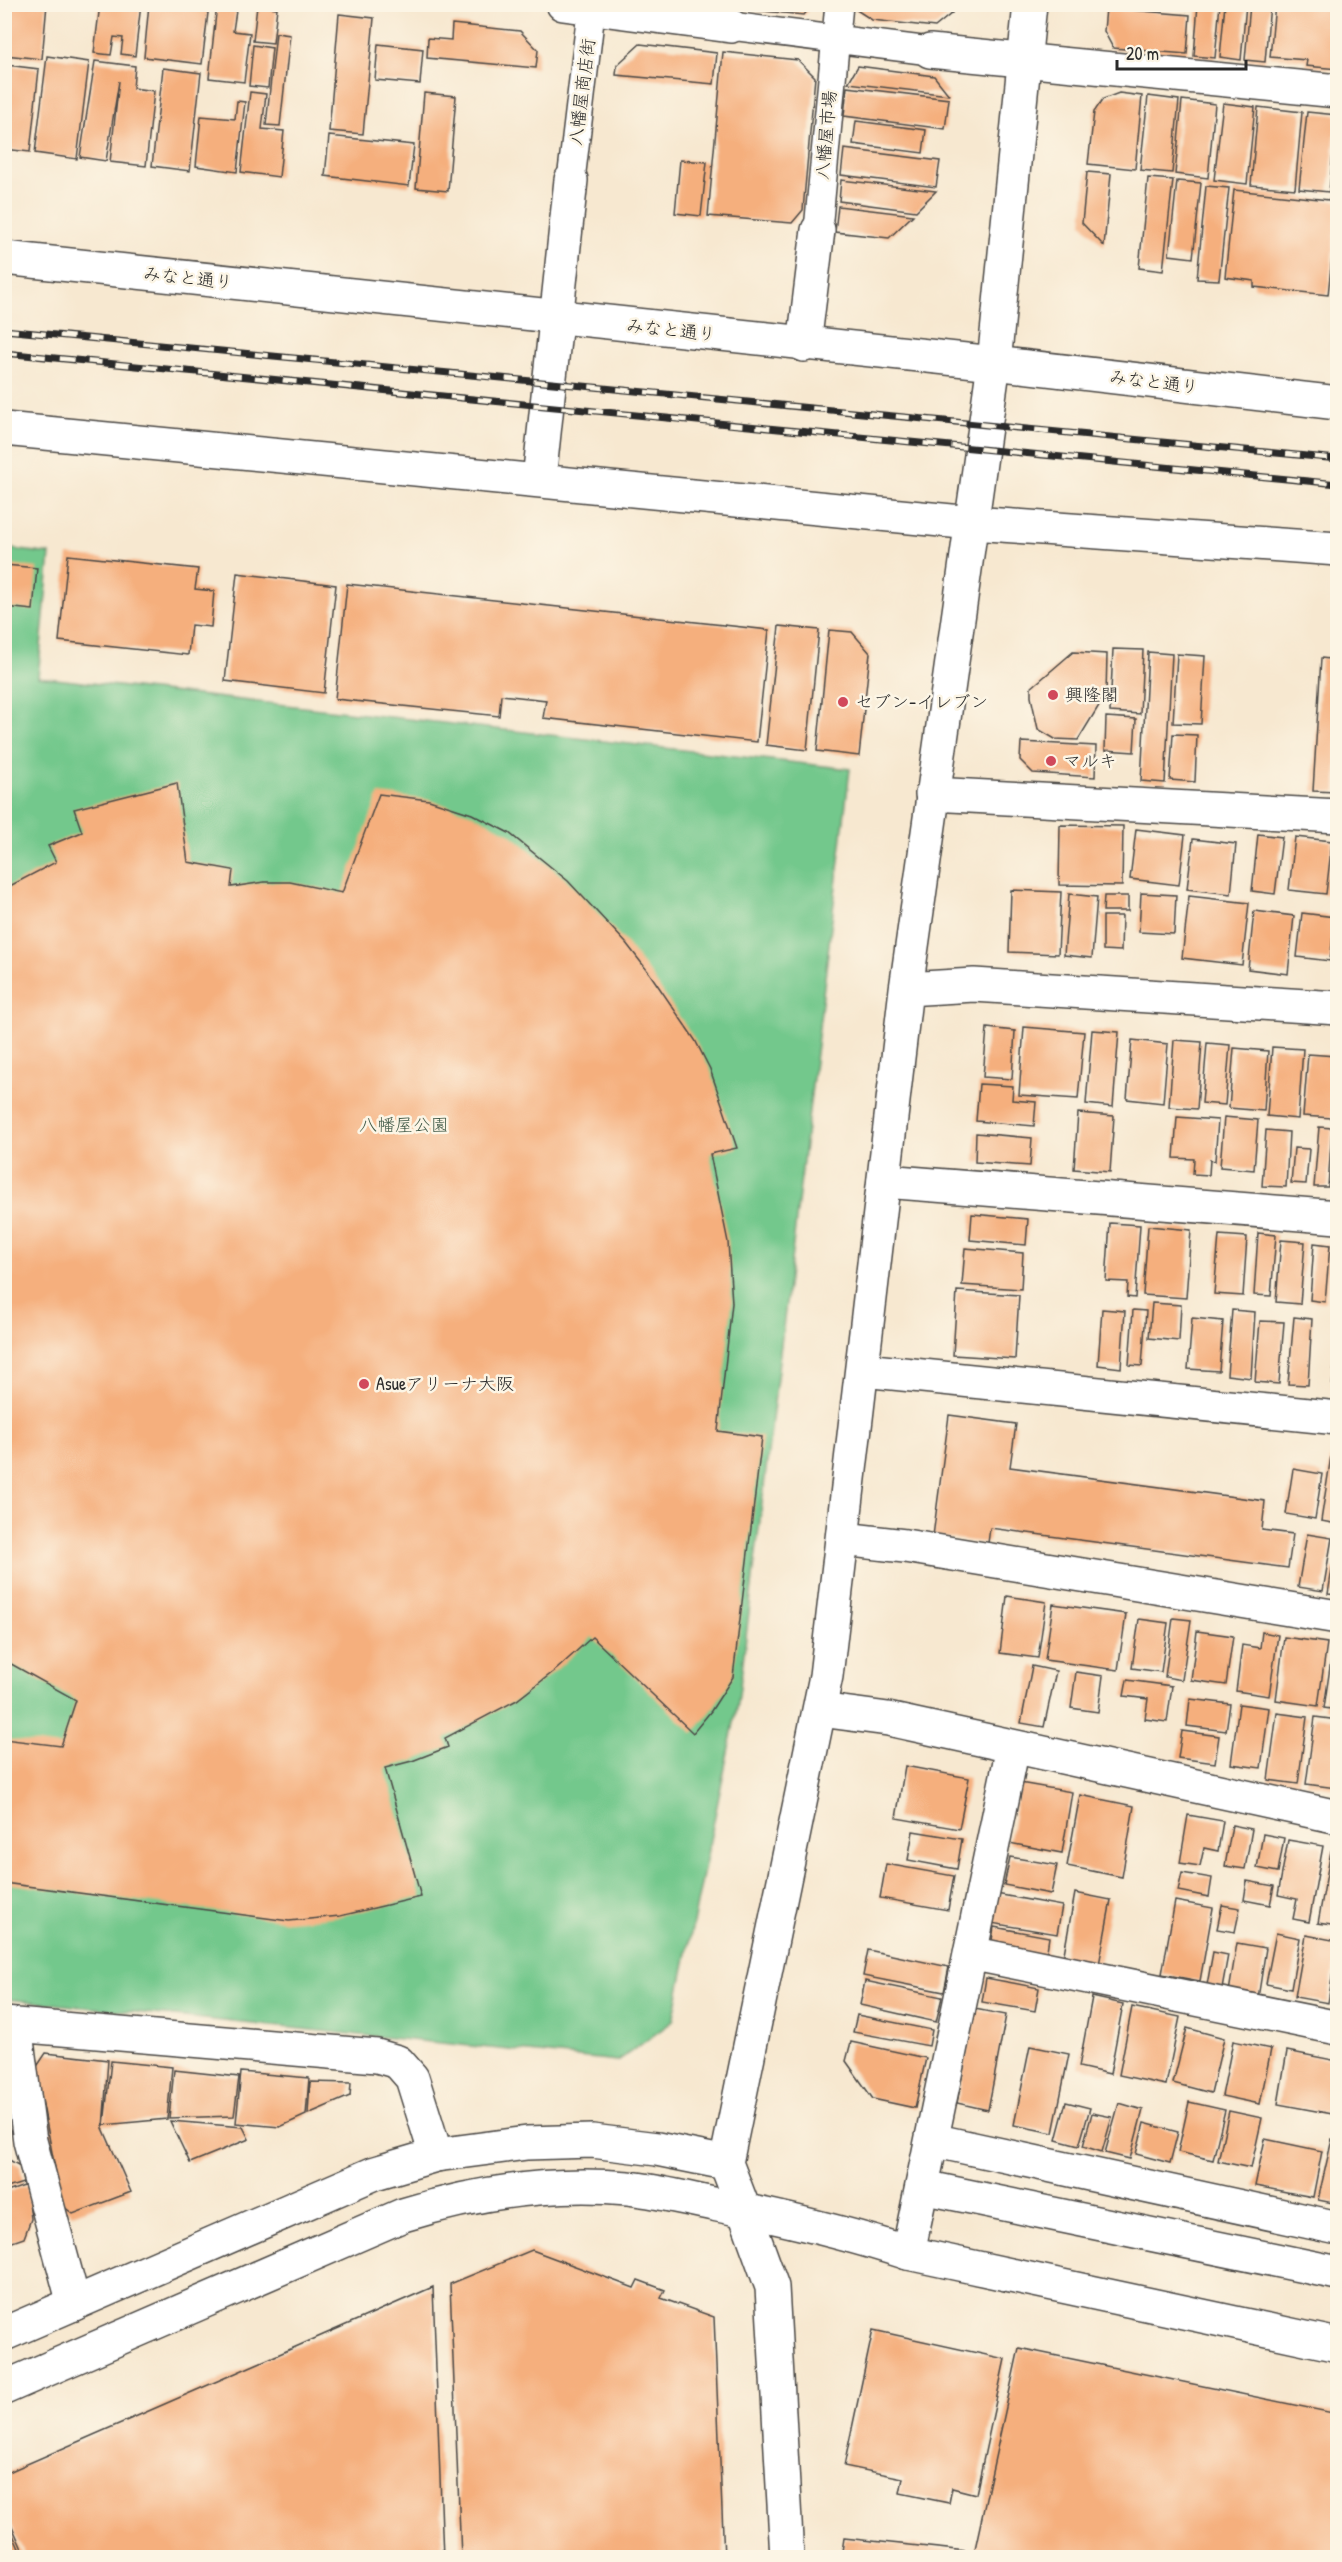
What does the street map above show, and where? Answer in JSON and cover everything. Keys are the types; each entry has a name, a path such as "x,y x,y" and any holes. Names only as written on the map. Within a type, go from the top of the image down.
{"main road":[{"path":"787,2558 772,2287 726,2163 820,1710 843,1539 906,989 994,363 1030,4"},
{"path":"582,5 731,26"},
{"path":"930,51 1338,91"},
{"path":"539,480 571,180"},
{"path":"804,345 818,230"},
{"name":"みなと通り","path":"4,258 804,345 994,363 1338,403"},
{"path":"4,429 972,523 1338,549"},
{"path":"932,794 1338,816"},
{"path":"906,989 974,985 1338,1008"},
{"path":"884,1181 1338,1217"},
{"path":"863,1370 1338,1418"},
{"path":"843,1539 905,1546 1338,1617"},
{"path":"820,1710 888,1719 1338,1817"},
{"path":"908,2253 1013,1747"},
{"path":"970,1953 1338,2028"},
{"path":"74,2304 17,2143 10,2025 377,2056 398,2062 412,2078 436,2155"},
{"path":"932,2140 1338,2228"},
{"path":"4,2334 375,2173 436,2155 527,2143 592,2141 657,2149 726,2163"},
{"path":"923,2187 1338,2273"},
{"path":"4,2388 368,2228 449,2201 502,2191 563,2188 626,2188 744,2210 860,2237 908,2253 1338,2345"}],"street":[{"name":"八幡屋市場","path":"818,230 839,4"},
{"name":"八幡屋商店街","path":"571,180 582,5"},
{"path":"731,26 930,51"}],"green space":[{"name":"八幡屋公園","path":"5,548 50,554 38,677 850,769 738,1703 673,2021 618,2061 5,1999"}],"building":[{"path":"10,4 47,4 42,59 5,55"},
{"path":"100,4 141,4 135,56 121,54 123,38 114,37 111,55 94,53"},
{"path":"149,4 209,4 202,64 144,57"},
{"path":"217,4 237,4 233,31 250,33 244,82 209,78"},
{"path":"722,4 813,4 804,15 722,7"},
{"path":"855,4 953,4 952,13 935,27 872,20 855,9"},
{"path":"1198,4 1220,4 1215,58 1194,56"},
{"path":"1225,4 1246,4 1241,60 1220,57"},
{"path":"1250,4 1270,4 1265,62 1245,60"},
{"path":"1275,4 1338,4 1338,69 1306,66 1307,60 1270,57"},
{"path":"257,6 277,8 273,43 253,41"},
{"path":"1106,8 1190,15 1187,54 1113,48 1104,31"},
{"path":"339,14 374,18 363,134 329,131"},
{"path":"452,24 520,31 538,50 536,68 427,58 428,38 451,40"},
{"path":"276,33 290,35 280,126 266,125"},
{"path":"378,44 423,49 420,84 375,80"},
{"path":"640,44 717,53 714,84 616,75 617,65"},
{"path":"253,45 272,48 268,88 249,86"},
{"path":"723,52 798,60 815,77 803,210 792,223 708,216"},
{"path":"47,56 89,62 77,159 35,153"},
{"path":"95,61 135,66 133,88 154,91 146,166 110,162 119,81 106,161 80,157"},
{"path":"6,65 39,69 30,152 4,149"},
{"path":"858,66 934,76 949,95 848,83"},
{"path":"163,68 201,73 190,171 152,166"},
{"path":"847,87 949,99 945,129 844,116"},
{"path":"250,92 266,94 262,129 284,131 279,177 241,172"},
{"path":"424,93 456,96 448,191 416,188"},
{"path":"1119,93 1142,96 1135,169 1088,164 1094,112 1103,99"},
{"path":"1148,96 1179,100 1172,173 1140,170"},
{"path":"1182,100 1215,104 1208,178 1175,174"},
{"path":"237,101 245,102 237,172 196,166 201,116 235,119"},
{"path":"1223,103 1255,107 1247,184 1214,180"},
{"path":"1258,107 1302,112 1295,189 1251,185"},
{"path":"1307,112 1337,115 1329,192 1299,189"},
{"path":"856,121 926,130 923,153 853,144"},
{"path":"329,136 414,145 409,186 325,176"},
{"path":"844,149 940,161 936,187 841,175"},
{"path":"680,160 707,162 701,216 675,213"},
{"path":"1087,172 1111,174 1104,246 1082,223"},
{"path":"1148,178 1173,180 1163,271 1139,268"},
{"path":"841,180 936,191 916,211 839,201"},
{"path":"1177,181 1201,183 1193,258 1169,255"},
{"path":"1206,186 1229,188 1219,280 1197,279"},
{"path":"1234,190 1338,201 1328,295 1254,287 1254,281 1225,277"},
{"path":"838,206 913,215 889,238 835,232"},
{"path":"68,555 198,569 195,589 214,591 211,627 191,625 188,655 59,641"},
{"path":"5,565 37,568 33,610 5,607"},
{"path":"237,573 336,585 324,693 225,681"},
{"path":"347,584 769,630 757,742 543,718 546,700 501,695 499,716 335,699"},
{"path":"779,626 819,630 807,750 766,745"},
{"name":"セブン-イレブン","path":"829,630 852,632 870,653 859,756 817,751"},
{"path":"1113,649 1143,650 1140,714 1110,712"},
{"path":"1073,652 1107,654 1106,694 1078,740 1055,739 1038,729 1031,688"},
{"path":"1148,652 1172,654 1165,783 1141,781"},
{"path":"1177,654 1205,656 1201,724 1173,723"},
{"path":"1321,658 1338,660 1336,792 1313,791"},
{"path":"1106,717 1136,719 1134,752 1105,750"},
{"path":"1173,734 1197,735 1195,782 1170,780"},
{"path":"1021,742 1096,746 1095,777 1033,773 1020,760"},
{"name":"八幡屋公園","path":"177,783 188,862 233,870 231,887 264,882 290,882 342,893 379,794 429,800 472,814 509,833 568,881 626,943 650,974 695,1040 710,1069 737,1148 710,1154 728,1242 732,1303 718,1431 762,1437 733,1677 711,1711 693,1733 592,1637 557,1669 517,1700 445,1738 448,1747 412,1761 385,1768 421,1897 340,1916 289,1921 4,1883 4,1739 61,1746 76,1700 4,1660 4,889 56,862 48,846 82,832 74,809"},
{"path":"1060,825 1123,826 1122,886 1059,885"},
{"path":"1136,829 1185,835 1179,885 1130,879"},
{"path":"1258,834 1282,837 1275,894 1252,891"},
{"path":"1295,837 1332,841 1326,894 1289,890"},
{"path":"1193,839 1236,844 1231,894 1187,889"},
{"path":"1336,858 1338,858 1338,887 1333,887"},
{"path":"1011,890 1061,892 1058,954 1009,952"},
{"path":"1141,893 1176,895 1174,934 1139,932"},
{"path":"1069,894 1097,897 1092,958 1064,955"},
{"path":"1104,896 1128,896 1128,911 1103,911"},
{"path":"1189,896 1249,903 1242,965 1182,958"},
{"path":"1254,911 1294,916 1288,974 1248,969"},
{"path":"1302,913 1335,917 1330,961 1297,957"},
{"path":"1103,916 1122,916 1121,951 1103,950"},
{"path":"1024,1027 1084,1032 1078,1099 1019,1095"},
{"path":"987,1028 1015,1031 1012,1079 983,1077"},
{"path":"1092,1030 1119,1032 1113,1107 1086,1104"},
{"path":"1132,1040 1168,1044 1163,1103 1127,1099"},
{"path":"1174,1040 1202,1042 1197,1109 1169,1107"},
{"path":"1207,1043 1230,1045 1225,1105 1202,1103"},
{"path":"1272,1047 1303,1049 1298,1119 1267,1116"},
{"path":"1234,1048 1268,1051 1264,1111 1229,1108"},
{"path":"1308,1054 1336,1056 1332,1118 1303,1116"},
{"path":"979,1084 1013,1086 1012,1100 1036,1102 1034,1126 976,1121"},
{"path":"1078,1113 1114,1116 1110,1172 1074,1169"},
{"path":"1177,1117 1218,1120 1215,1161 1210,1160 1209,1175 1193,1174 1194,1159 1174,1158"},
{"path":"1224,1117 1258,1120 1254,1170 1220,1167"},
{"path":"1319,1127 1332,1128 1328,1187 1314,1187"},
{"path":"1266,1130 1289,1132 1286,1187 1262,1186"},
{"path":"976,1133 1032,1138 1030,1166 975,1162"},
{"path":"1294,1148 1309,1149 1306,1184 1291,1183"},
{"path":"972,1214 1028,1219 1026,1245 970,1240"},
{"path":"1110,1223 1140,1225 1135,1298 1127,1297 1128,1282 1106,1281"},
{"path":"1148,1226 1191,1230 1186,1298 1143,1295"},
{"path":"1258,1233 1276,1235 1271,1296 1254,1295"},
{"path":"1219,1235 1247,1237 1243,1296 1214,1294"},
{"path":"1281,1240 1305,1242 1300,1304 1276,1302"},
{"path":"1314,1243 1330,1245 1325,1302 1310,1300"},
{"path":"965,1248 1023,1253 1021,1289 962,1285"},
{"path":"957,1291 1019,1295 1015,1359 953,1355"},
{"path":"1152,1303 1181,1305 1179,1341 1149,1338"},
{"path":"1102,1309 1125,1311 1121,1368 1098,1365"},
{"path":"1133,1310 1146,1311 1142,1366 1129,1365"},
{"path":"1232,1310 1255,1312 1251,1378 1227,1375"},
{"path":"1294,1317 1312,1319 1308,1385 1288,1384"},
{"path":"1192,1318 1223,1321 1219,1371 1188,1369"},
{"path":"1260,1321 1284,1322 1279,1384 1255,1382"},
{"path":"1336,1343 1338,1343 1338,1387 1332,1387"},
{"path":"949,1415 1016,1424 1010,1467 1265,1501 1262,1530 1293,1534 1288,1568 990,1528 988,1543 933,1536"},
{"path":"1331,1456 1338,1457 1338,1524 1321,1521"},
{"path":"1293,1469 1322,1474 1315,1519 1286,1514"},
{"path":"1307,1534 1332,1538 1323,1591 1298,1587"},
{"path":"1332,1569 1338,1570 1338,1595 1328,1594"},
{"path":"1007,1596 1046,1602 1038,1658 1000,1653"},
{"path":"1053,1604 1126,1614 1118,1670 1045,1660"},
{"path":"1173,1618 1191,1620 1182,1680 1165,1677"},
{"path":"1139,1619 1168,1623 1161,1672 1132,1668"},
{"path":"1197,1631 1233,1636 1226,1685 1191,1680"},
{"path":"1262,1632 1278,1635 1269,1696 1236,1691 1242,1645 1260,1648"},
{"path":"1284,1637 1327,1643 1318,1706 1276,1700"},
{"path":"1333,1647 1338,1648 1338,1710 1324,1708"},
{"path":"1032,1666 1056,1671 1044,1727 1021,1723"},
{"path":"1076,1672 1103,1676 1098,1712 1071,1708"},
{"path":"1127,1680 1172,1686 1167,1722 1145,1719 1148,1699 1124,1696"},
{"path":"1190,1699 1230,1704 1226,1731 1187,1726"},
{"path":"1239,1704 1269,1708 1261,1768 1231,1764"},
{"path":"1277,1713 1307,1717 1298,1784 1268,1780"},
{"path":"1315,1717 1338,1720 1336,1788 1306,1784"},
{"path":"1182,1731 1219,1736 1215,1763 1178,1758"},
{"path":"905,1766 969,1778 959,1829 896,1818"},
{"path":"1020,1783 1072,1792 1062,1853 1009,1843"},
{"path":"1080,1795 1134,1806 1122,1877 1067,1866"},
{"path":"1188,1815 1223,1821 1218,1851 1204,1848 1200,1866 1180,1863"},
{"path":"1232,1825 1252,1829 1245,1869 1225,1866"},
{"path":"913,1831 962,1839 957,1869 908,1860"},
{"path":"1263,1834 1284,1838 1278,1872 1257,1868"},
{"path":"1288,1840 1323,1846 1309,1922 1293,1919 1297,1899 1278,1895"},
{"path":"1331,1851 1338,1852 1338,1926 1318,1923"},
{"path":"1010,1857 1057,1865 1051,1894 1004,1885"},
{"path":"886,1864 954,1876 948,1910 880,1898"},
{"path":"1182,1873 1212,1878 1209,1897 1178,1891"},
{"path":"1247,1881 1274,1886 1270,1905 1244,1900"},
{"path":"1075,1893 1111,1900 1099,1965 1063,1959"},
{"path":"996,1894 1062,1906 1057,1934 991,1923"},
{"path":"1175,1901 1213,1908 1200,1981 1162,1974"},
{"path":"1222,1905 1240,1908 1235,1932 1217,1929"},
{"path":"994,1927 1049,1937 1046,1957 991,1947"},
{"path":"1276,1933 1300,1938 1291,1989 1266,1984"},
{"path":"1306,1935 1338,1941 1328,2003 1295,1997"},
{"path":"1237,1943 1266,1948 1258,1998 1229,1992"},
{"path":"868,1950 949,1967 944,1992 863,1976"},
{"path":"1213,1952 1228,1955 1222,1988 1207,1985"},
{"path":"986,1978 1039,1988 1035,2011 982,2002"},
{"path":"865,1981 942,1997 936,2022 860,2005"},
{"path":"1092,1997 1123,2004 1110,2074 1079,2067"},
{"path":"1132,2007 1180,2017 1166,2085 1119,2075"},
{"path":"975,2009 1006,2015 988,2110 957,2103"},
{"path":"857,2015 932,2030 929,2046 853,2032"},
{"path":"1187,2028 1224,2038 1211,2093 1173,2083"},
{"path":"1233,2041 1271,2049 1260,2104 1222,2096"},
{"path":"851,2042 926,2058 915,2108 873,2099 846,2061"},
{"path":"1030,2046 1069,2054 1053,2133 1014,2125"},
{"path":"1287,2051 1338,2061 1338,2115 1278,2104"},
{"path":"46,2053 108,2060 103,2128 131,2192 73,2214 62,2205 36,2068"},
{"path":"111,2061 172,2067 167,2119 104,2125"},
{"path":"174,2070 239,2077 234,2116 169,2118"},
{"path":"241,2072 309,2078 306,2115 280,2127 236,2123"},
{"path":"310,2082 351,2083 350,2096 308,2114"},
{"path":"4,2093 9,2093 11,2109 4,2119"},
{"path":"1066,2102 1090,2108 1079,2146 1056,2140"},
{"path":"1189,2102 1225,2110 1213,2160 1178,2152"},
{"path":"1119,2103 1143,2110 1130,2159 1105,2153"},
{"path":"1229,2111 1262,2118 1251,2168 1218,2161"},
{"path":"1092,2113 1112,2117 1102,2152 1083,2146"},
{"path":"170,2121 243,2127 249,2139 190,2163"},
{"path":"1144,2123 1178,2132 1170,2163 1136,2154"},
{"path":"1265,2139 1322,2151 1313,2197 1255,2186"},
{"path":"1332,2139 1338,2141 1338,2204 1318,2200"},
{"path":"4,2157 20,2166 23,2183 4,2189"},
{"path":"27,2185 31,2219 24,2238 4,2245 4,2193"},
{"path":"532,2250 634,2288 638,2280 665,2290 661,2298 714,2317 724,2558 461,2558 450,2284"},
{"path":"433,2287 443,2558 26,2558 4,2508 4,2474"},
{"path":"873,2330 1005,2359 976,2494 952,2488 949,2503 900,2493 903,2478 844,2466"},
{"path":"1019,2348 1338,2414 1338,2558 973,2558"},
{"path":"4,2514 23,2558 4,2558"},
{"path":"844,2538 966,2551 966,2558 841,2558"}],"railway":[{"path":"4,330 1338,459"},
{"path":"4,353 1338,484"}],"place":[{"name":"興隆閣","path":"1053,695"},
{"name":"セブン-イレブン","path":"843,702"},
{"name":"マルキ","path":"1051,761"},
{"name":"Asueアリーナ大阪","path":"364,1384"}]}
